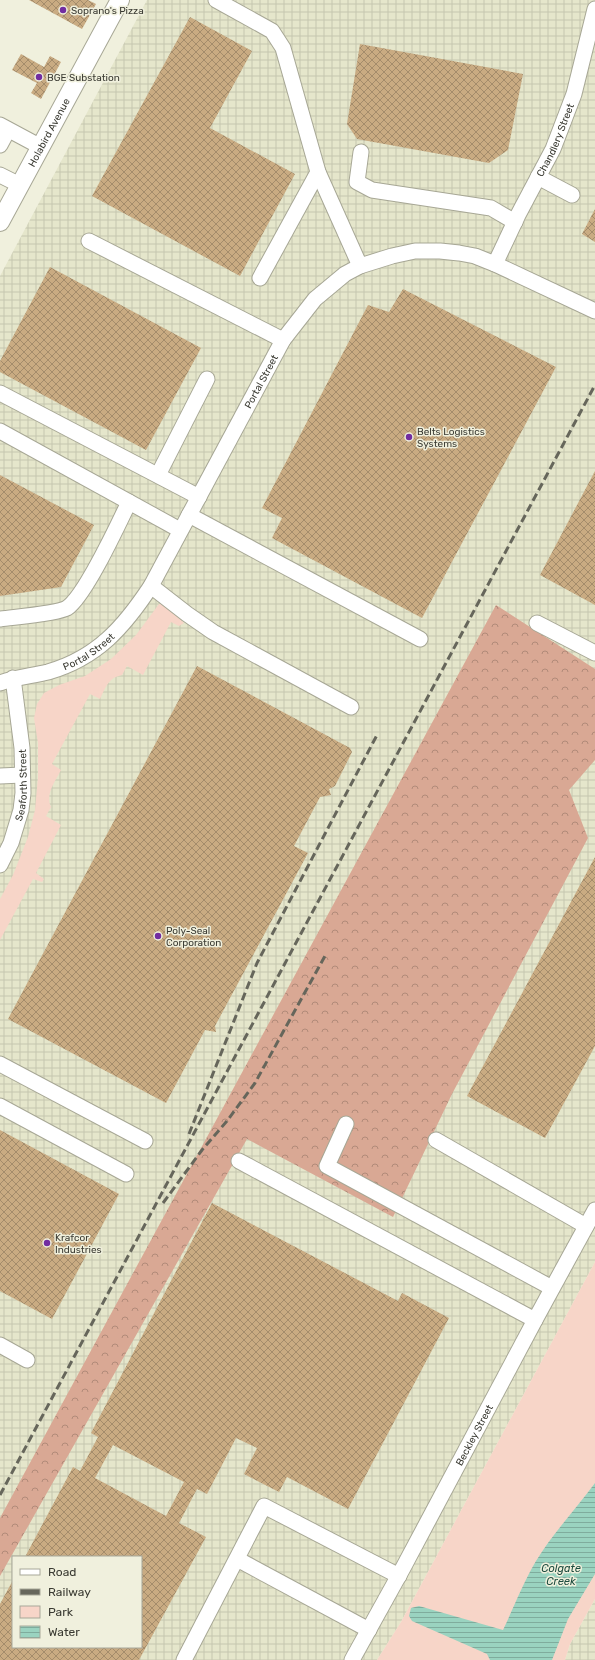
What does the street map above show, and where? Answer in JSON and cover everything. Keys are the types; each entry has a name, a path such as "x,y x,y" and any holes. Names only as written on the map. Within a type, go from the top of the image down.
{"main road":[{"name":"Holabird Avenue","path":"1,218 41,147 118,0"}],"street":[{"path":"216,0 272,31 283,48 318,172 360,266"},
{"name":"Chandlery Street","path":"495,264 552,149 589,61 595,9"},
{"path":"0,145 4,128 41,147"},
{"path":"361,152 357,182 372,190 491,208 515,222"},
{"path":"260,278 318,172"},
{"path":"0,175 20,185"},
{"path":"538,177 572,195"},
{"path":"89,241 283,340"},
{"name":"Portal Street","path":"4,678 47,672 69,664 92,651 108,639 124,623 150,586 283,340 315,299 345,274 360,266 392,256 415,251 459,253 475,256 495,264 595,311"},
{"path":"158,475 208,380"},
{"path":"0,393 199,497"},
{"path":"0,431 180,530"},
{"path":"0,620 60,611 74,602 89,580 130,502"},
{"path":"189,515 420,639"},
{"path":"150,586 213,632 351,708"},
{"path":"537,623 595,653"},
{"name":"Seaforth Street","path":"0,865 10,844 21,810 23,794 22,748 4,678"},
{"path":"0,776 22,775"},
{"path":"0,1064 145,1141"},
{"path":"0,1106 126,1174"},
{"path":"346,1124 327,1166 552,1288"},
{"path":"436,1140 586,1226"},
{"path":"239,1161 535,1320"},
{"name":"Beckley Street","path":"352,1660 399,1576 595,1210"},
{"path":"0,1345 27,1360"},
{"path":"184,1660 264,1506 399,1576"},
{"path":"236,1559 369,1630"}],"shaded area":[{"path":"147,0 595,0 595,1262 401,1622 377,1660 0,1660 0,276"},
{"path":"595,1599 595,1660 565,1660 570,1644"}],"green space":[{"path":"159,604 165,604 184,623 179,626 171,622 143,675 127,666 122,675 117,676 110,681 100,699 90,694 52,764 61,770 50,793 49,802 51,807 46,816 61,825 36,873 44,879 42,882 33,879 0,940 0,899 13,875 28,837 35,810 38,777 38,743 34,718 37,704 44,693 59,685 85,676 111,659 136,635"},
{"path":"496,605 595,669 595,760 569,790 588,838 452,1094 393,1217 247,1139 0,1576 0,1518"},
{"path":"595,1262 595,1599 570,1644 565,1660 377,1660 401,1622"}],"water":[{"name":"Colgate Creek","path":"595,1483 595,1574 568,1619 552,1660 490,1660 487,1654 412,1621 409,1616 411,1608 419,1606 503,1630 536,1561"}],"building":[{"name":"Soprano's Pizza","path":"29,0 88,0 96,4 82,29"},
{"path":"190,17 252,51 210,128 295,174 240,276 92,196"},
{"path":"360,44 523,74 508,150 489,163 357,139 347,124"},
{"name":"BGE Substation","path":"21,54 44,67 50,56 61,62 41,99 31,93 37,83 12,70"},
{"path":"595,209 595,242 582,234"},
{"path":"50,267 201,348 146,450 0,372 0,361"},
{"name":"Belts Logistics Systems","path":"403,289 556,367 422,618 272,538 282,518 262,508 368,305 389,312"},
{"path":"595,471 595,605 540,575"},
{"path":"0,475 94,525 61,587 0,596"},
{"name":"Poly-Seal Corporation","path":"197,666 350,748 352,752 335,786 329,789 331,795 320,797 294,846 308,853 215,1026 216,1032 205,1030 166,1103 8,1019"},
{"path":"595,857 595,1046 545,1138 467,1096"},
{"name":"Krafcor Industries","path":"0,1130 119,1194 52,1319 0,1291"},
{"path":"212,1203 398,1301 402,1293 449,1318 348,1509 287,1477 279,1492 244,1474 257,1448 236,1438 207,1494 197,1489 179,1523 206,1537 139,1660 0,1660 0,1604 12,1582 12,1648 142,1648 142,1556 26,1556 73,1467 80,1471 98,1437 91,1433","holes":["113,1445 184,1482 166,1516 95,1478"]}],"railway":[{"path":"0,1495 595,385"},
{"path":"189,1134 257,963 377,735"},
{"path":"163,1203 202,1150 227,1121 255,1083 325,956"}],"place":[{"name":"Soprano's Pizza","path":"63,10"},
{"name":"BGE Substation","path":"39,77"},
{"name":"Belts Logistics Systems","path":"409,437"},
{"name":"Poly-Seal Corporation","path":"158,936"},
{"name":"Krafcor Industries","path":"47,1243"}]}
